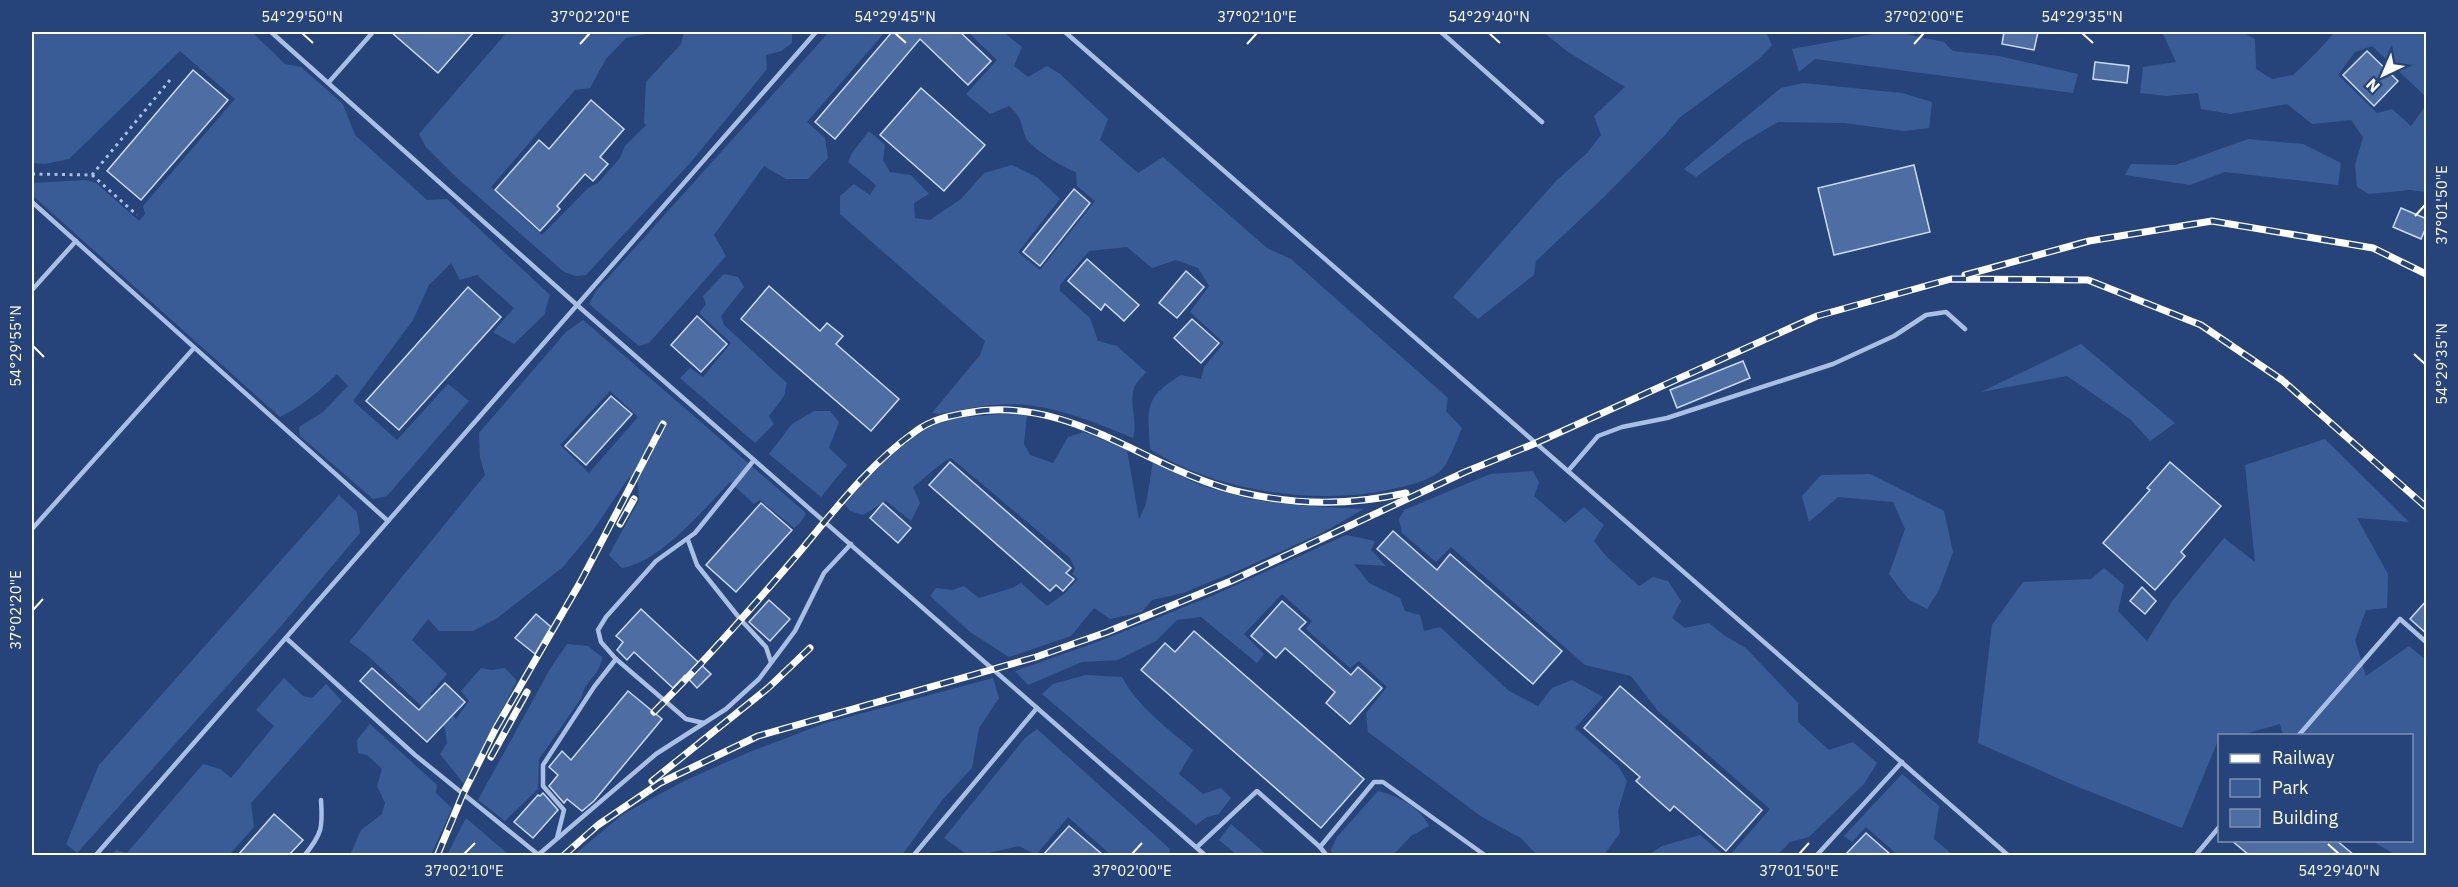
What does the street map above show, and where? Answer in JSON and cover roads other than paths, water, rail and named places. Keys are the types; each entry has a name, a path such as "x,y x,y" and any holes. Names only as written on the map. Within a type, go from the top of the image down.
{"lane":[{"path":"271,32 577,305 1206,855"},
{"path":"329,82 373,32"},
{"path":"95,855 816,32"},
{"path":"1065,32 2009,855"},
{"path":"1441,32 1542,122"},
{"path":"32,202 388,521"},
{"path":"32,290 76,241"},
{"path":"1568,471 1598,436 1622,427 1667,418 1833,364 1894,336 1926,315 1946,312 1965,329"},
{"path":"32,529 195,348"},
{"path":"704,723 686,719 616,659 601,642 598,630 606,617 656,561 688,540 754,460"},
{"path":"688,540 697,564 741,620 766,647 771,662"},
{"path":"286,638 415,754 539,855 656,754 726,709 759,679 795,631 824,573 851,544"},
{"path":"2299,734 2400,619 2427,642"},
{"path":"557,840 564,810 543,786 543,765 594,687 616,659"},
{"path":"912,855 1037,708"},
{"path":"1816,855 1902,762"},
{"path":"1320,847 1374,782 1383,782 1486,855"},
{"path":"1197,847 1257,791 1327,855"},
{"path":"304,855 319,837 322,824 321,800"},
{"path":"2195,855 2218,828"}],"railway":[{"path":"1965,275 2089,241 2212,221 2373,248 2426,274"},
{"path":"563,856 598,825 660,783 758,736 1036,657 1107,632 1231,581 1465,472 1536,443 1817,316 1951,279 2088,280 2201,325 2282,380 2426,507"},
{"path":"654,712 745,615 867,474 916,431 946,417 1004,410 1040,414 1075,424 1209,483 1264,497 1325,502 1366,500 1406,493"},
{"path":"437,856 463,794 496,728 581,581 663,424"},
{"path":"620,524 634,499"},
{"path":"652,781 768,688 810,648"},
{"path":"491,757 527,692"}]}
